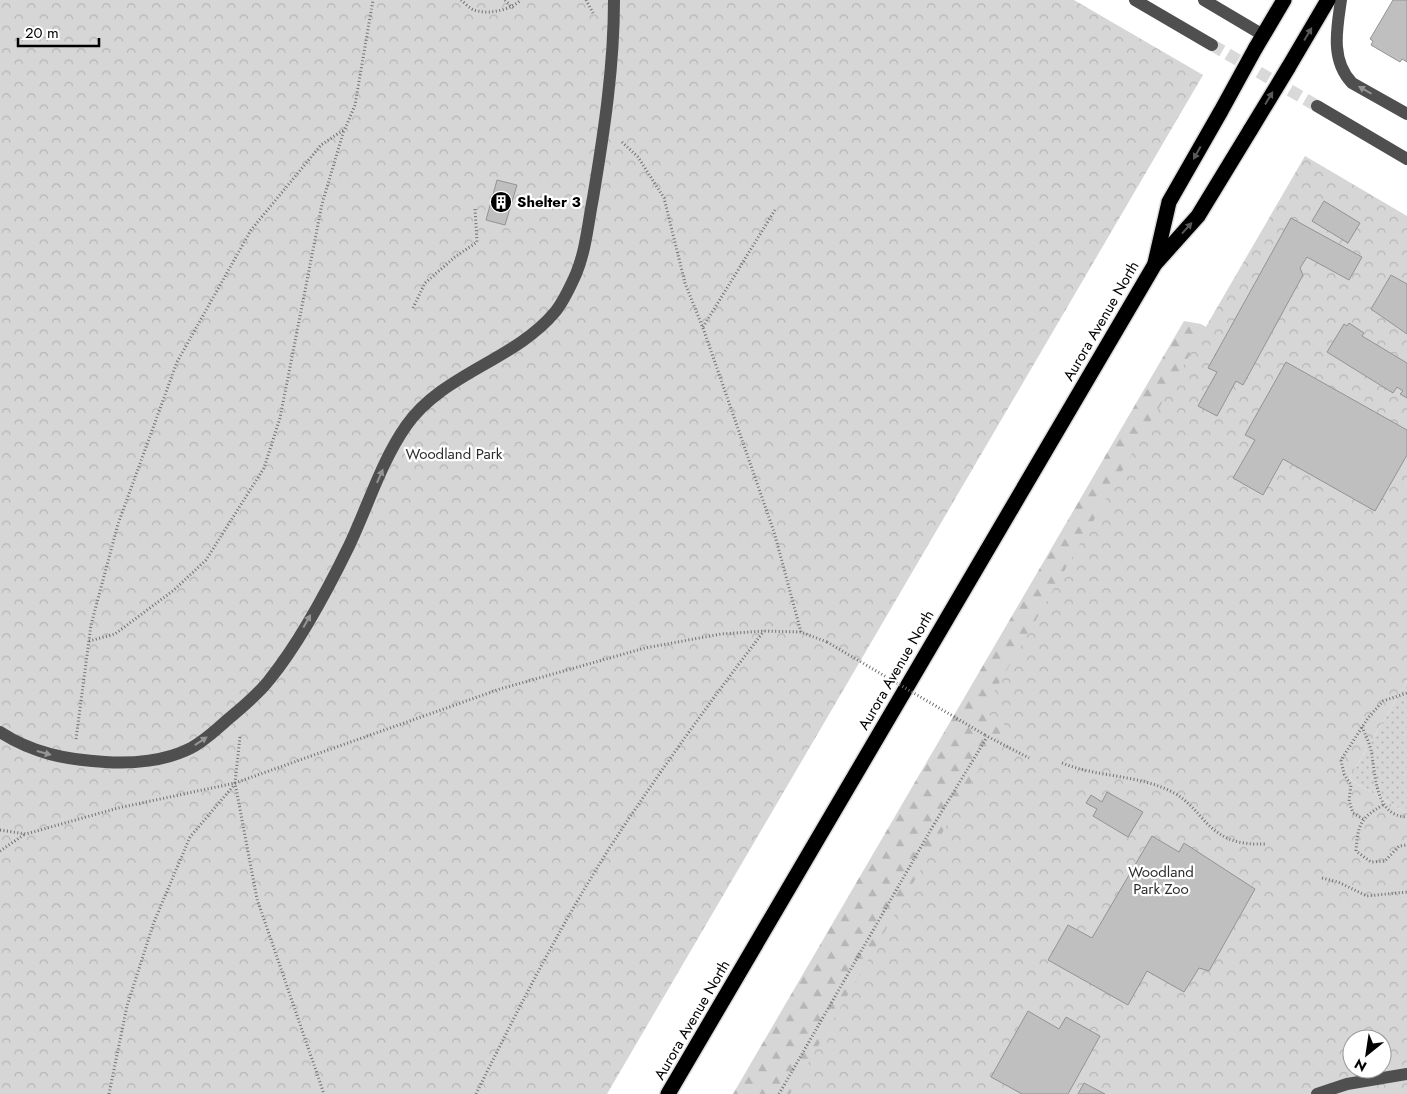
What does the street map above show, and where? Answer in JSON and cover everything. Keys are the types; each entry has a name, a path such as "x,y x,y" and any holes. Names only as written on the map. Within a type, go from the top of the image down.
{"highway":[{"name":"Aurora Avenue North","path":"1155,264 1169,202 1284,0"},
{"name":"Aurora Avenue North","path":"668,1094 1155,264 1198,216 1328,0"}],"street":[{"path":"0,732 28,748 73,758 124,764 153,760 190,749 210,735 269,680 297,639 348,548 392,450 406,425 424,404 452,383 504,354 555,312 578,269 584,246 605,126 614,31 614,0"},
{"path":"1135,0 1212,45"},
{"path":"1204,0 1263,36"},
{"path":"1341,0 1336,39 1341,68 1345,75 1352,83 1407,114"},
{"path":"1316,106 1407,159"},
{"path":"1316,1094 1347,1084 1407,1074"}],"path":[{"path":"89,641 115,634 174,590 206,560 264,468 280,418 322,204 345,129 355,105 368,18 373,0"},
{"path":"461,0 473,10 493,11 513,8 520,0"},
{"path":"506,0 513,8"},
{"path":"605,126 638,157 664,198 685,283 703,328 774,532 801,632"},
{"path":"73,758 91,625 118,524 177,362 252,230 320,145 345,129"},
{"path":"413,308 426,283 455,257 477,242 475,208"},
{"path":"703,328 775,210"},
{"path":"476,1094 524,996 612,844 712,698 764,631"},
{"path":"0,851 26,834 118,808 235,783 500,689 645,648 721,634 764,631 801,632 827,642 986,736 1029,758"},
{"path":"1363,819 1353,813 1349,801 1351,785 1344,774 1341,760 1362,727 1383,701 1407,693"},
{"path":"243,706 235,783 257,899 324,1094"},
{"path":"1362,727 1372,754 1377,789 1383,805 1399,817 1407,817"},
{"path":"779,1094 986,736"},
{"path":"1062,763 1081,770 1142,782 1175,794 1190,803 1219,834 1231,841 1244,844 1266,844"},
{"path":"109,1094 127,1006 154,922 190,837 235,783"},
{"path":"1383,805 1360,823 1356,851 1371,862 1384,861 1399,846 1407,845"},
{"path":"0,830 26,834"},
{"path":"1322,878 1338,882 1367,896 1407,892"}],"green space":[{"name":"Woodland Park","path":"0,0 1074,0 1203,75 607,1094 0,1094"},
{"name":"Woodland Park Zoo","path":"1305,156 1407,216 1407,681 1349,779 1407,813 1407,1094 790,1094 1005,725 983,711"},
{"path":"1184,321 1201,324 1220,335 847,1094 733,1094"},
{"path":"1407,681 1407,813 1349,779"}],"building":[{"path":"1393,0 1407,0 1407,62 1402,59 1400,62 1371,45 1373,41 1370,39"},
{"name":"Shelter 3","path":"497,180 517,185 505,225 486,220"},
{"path":"1324,201 1360,223 1348,243 1312,221"},
{"path":"1291,218 1362,257 1349,280 1307,257 1300,268 1303,275 1243,385 1236,381 1217,416 1198,406 1217,372 1208,368"},
{"path":"1391,275 1407,284 1407,334 1371,309"},
{"path":"1349,323 1364,333 1362,336 1407,363 1407,398 1400,394 1403,391 1397,387 1393,393 1327,352 1344,324 1347,326"},
{"path":"1286,362 1407,430 1407,455 1375,511 1283,459 1263,495 1233,478 1255,440 1245,435"},
{"path":"1107,792 1143,812 1128,837 1093,816 1097,809 1086,803 1091,795 1102,802"},
{"path":"1152,836 1179,852 1184,843 1255,889 1209,971 1199,968 1184,992 1147,971 1128,1005 1048,960 1068,925 1092,938"},
{"path":"1028,1011 1059,1029 1066,1017 1100,1036 1068,1094 1022,1094 991,1077"},
{"path":"1084,1083 1105,1094 1078,1094"}],"tunnel":[{"path":"1212,45 1317,106"}],"place":[{"name":"Shelter 3","path":"501,202"}]}
